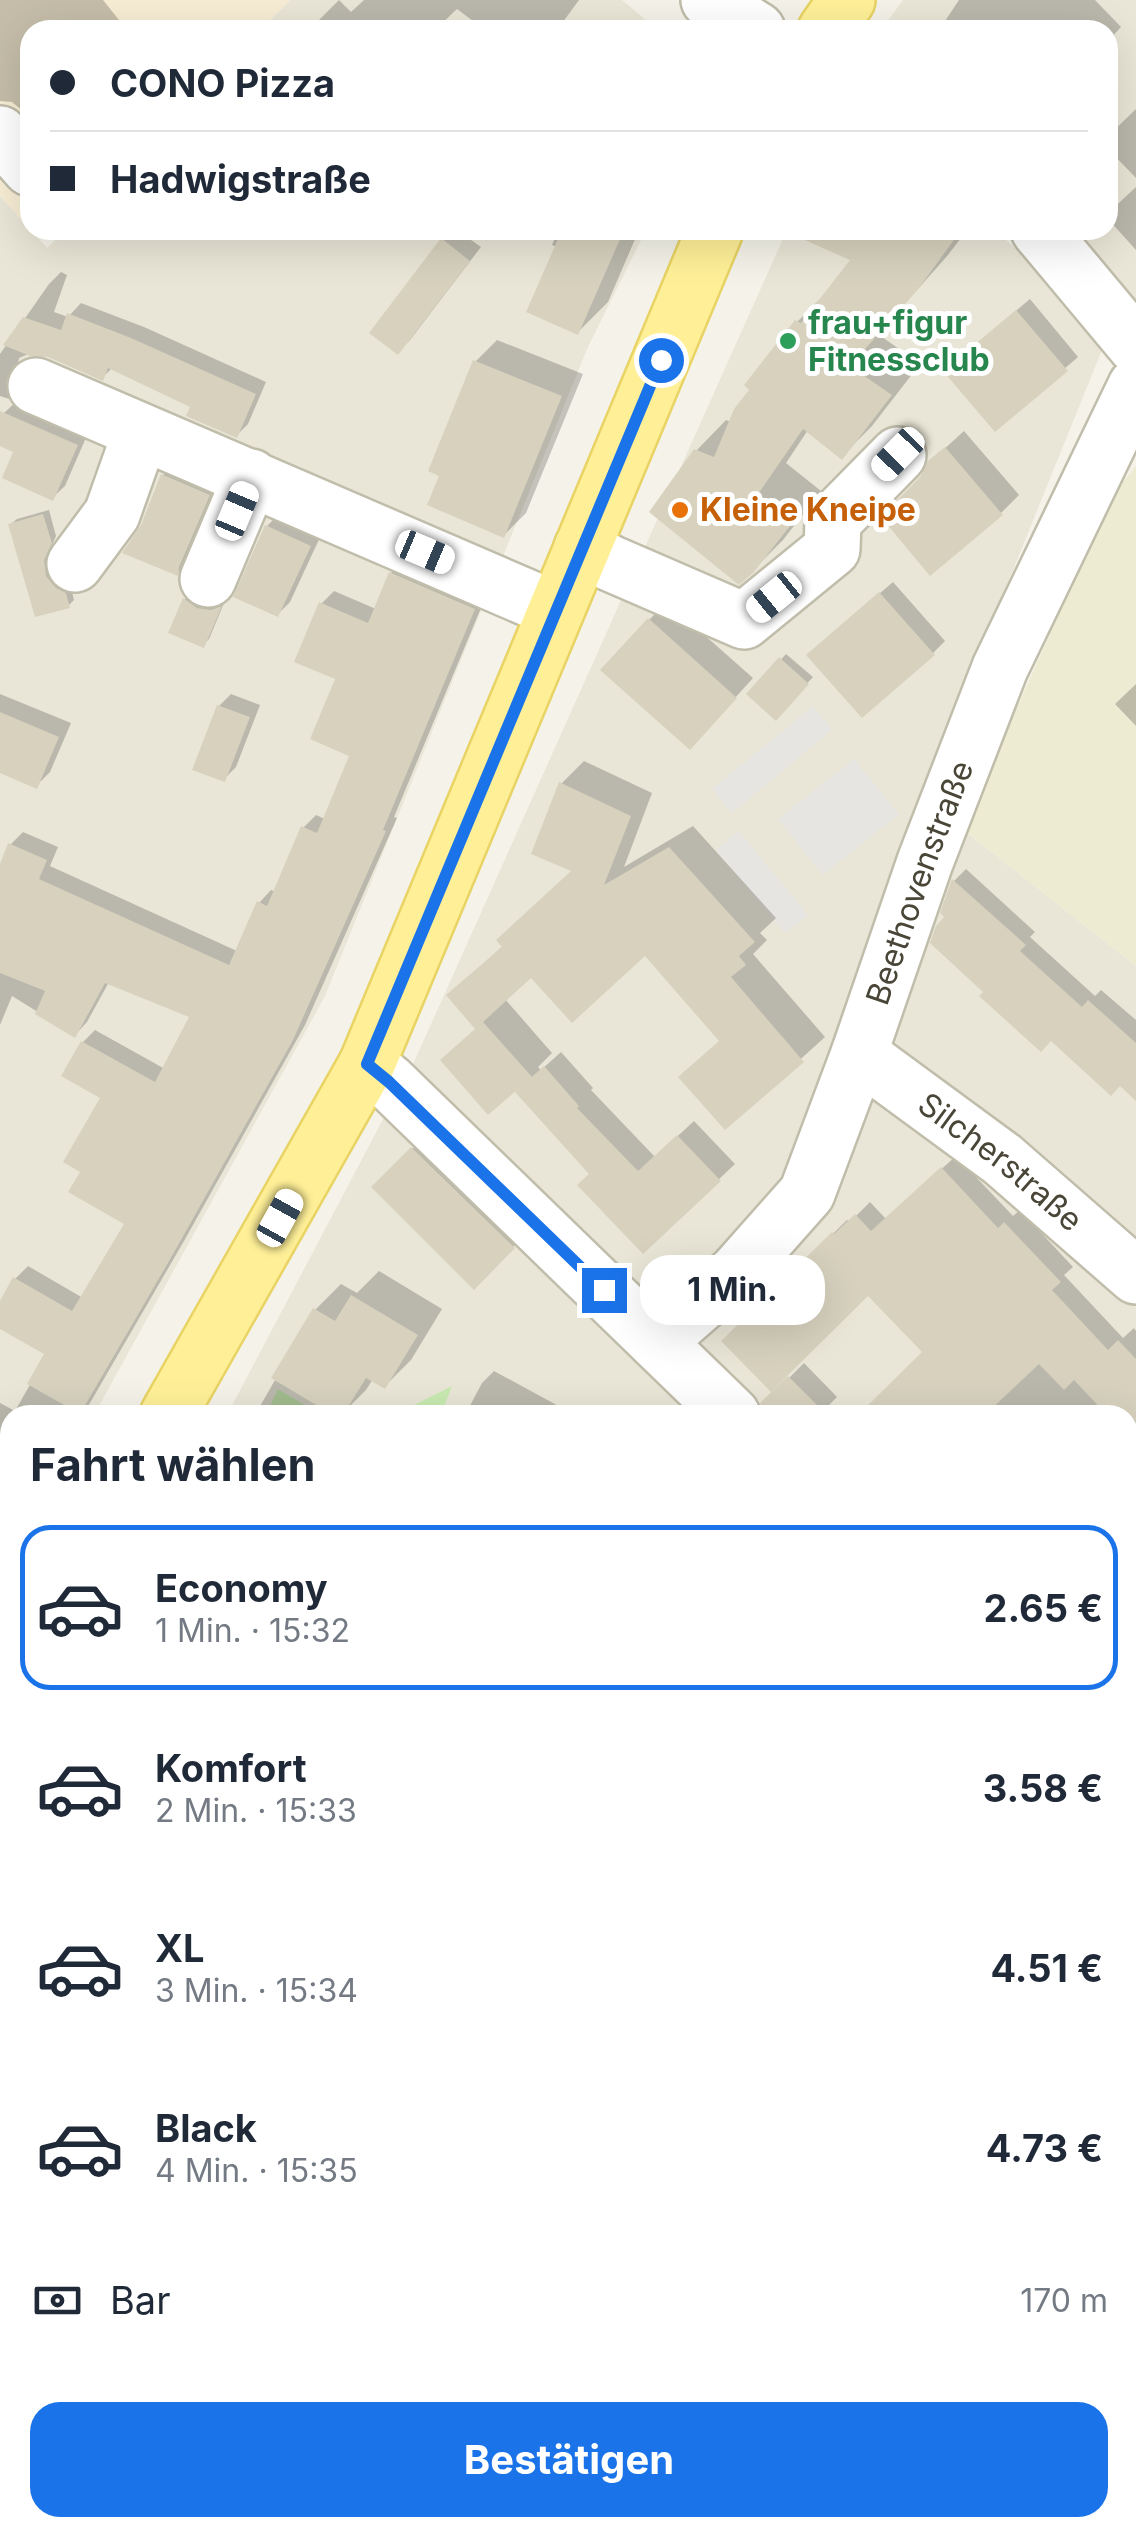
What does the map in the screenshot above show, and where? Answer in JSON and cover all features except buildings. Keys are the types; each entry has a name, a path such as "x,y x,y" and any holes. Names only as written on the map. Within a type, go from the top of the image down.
{"main road":[{"path":"174,1405 367,1064 711,240"}],"street":[{"path":"709,0 741,20"},
{"path":"0,134 20,157"},
{"path":"1047,240 1136,346"},
{"path":"36,386 556,610"},
{"name":"Beethovenstraße","path":"658,1342 737,1272 806,1193 860,1054 925,862 1000,668 1136,386"},
{"path":"75,564 112,514 141,432"},
{"path":"582,548 744,621 832,549 833,521 898,454"},
{"path":"208,579 251,477"},
{"name":"Silcherstraße","path":"860,1054 1002,1159 1134,1270"},
{"path":"367,1064 722,1405"}],"shaded area":[{"path":"0,0 290,0 270,20 20,20 20,218 0,196"},
{"path":"290,0 622,0 646,20 270,20"},
{"path":"903,0 1136,0 1136,300 1083,240 1118,240 1118,20 888,20"},
{"path":"0,196 20,218 20,240 40,240 47,248 55,240 641,240 587,349 325,996 100,1405 0,1405"},
{"path":"783,240 1006,240 1032,262 1102,350 918,805 962,829 1136,966 1136,1405 763,1405 410,1071"},
{"path":"1136,466 1136,966 962,829 1113,494"},
{"path":"813,706 832,730 732,813 712,789"},
{"path":"854,759 899,814 823,875 778,819"},
{"path":"739,831 808,915 785,933 716,850"},
{"path":"390,1106 682,1405 232,1405"}],"green space":[{"path":"452,1386 445,1405 414,1405"},
{"path":"278,1389 304,1405 271,1405"}],"place":[{"name":"frau+figur Fitnessclub","path":"788,341"},
{"name":"Kleine Kneipe","path":"680,510"}],"route":[{"path":"604,1290 367,1064 661,360"}]}
